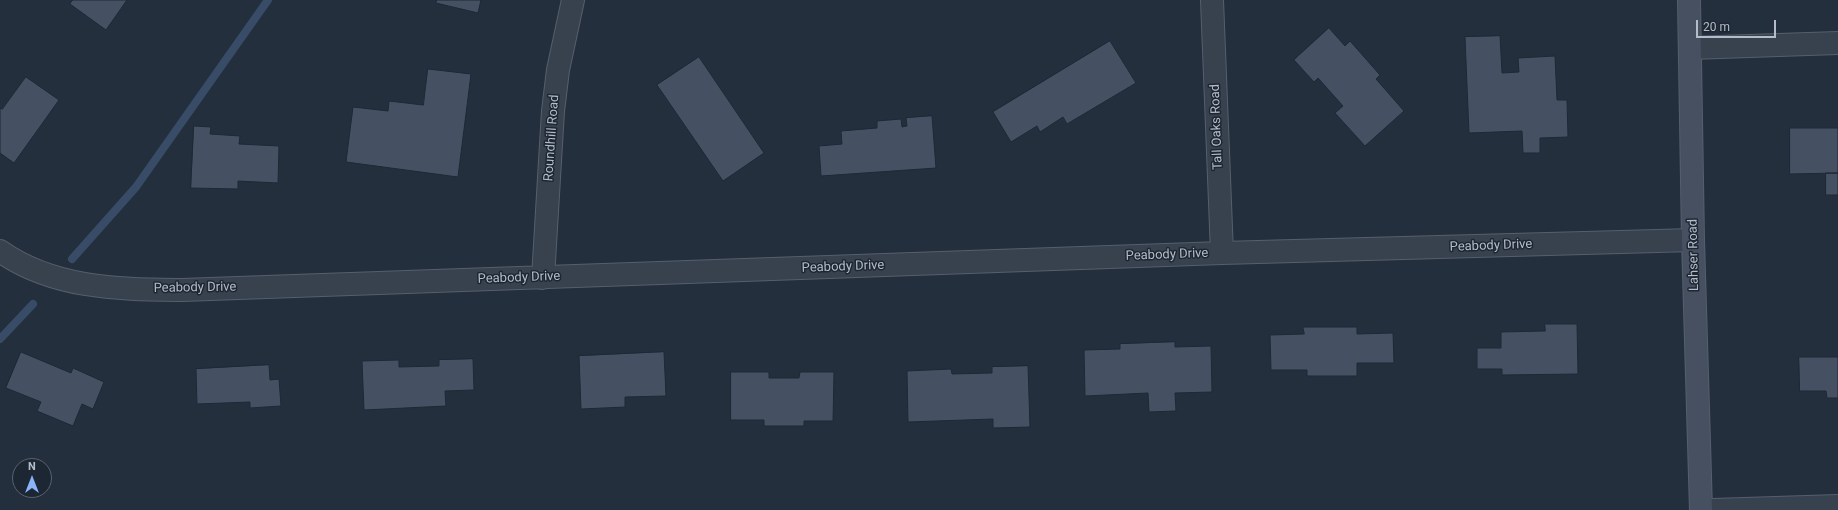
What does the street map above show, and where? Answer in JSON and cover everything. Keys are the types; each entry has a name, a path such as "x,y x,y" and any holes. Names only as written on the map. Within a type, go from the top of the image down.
{"street":[{"name":"Roundhill Road","path":"543,278 553,111 558,70 573,0"},
{"name":"Tall Oaks Road","path":"1212,0 1222,253"},
{"name":"Lahser Road","path":"1689,0 1693,240 1701,510"},
{"path":"1690,48 1838,43"},
{"name":"Peabody Drive","path":"0,251 10,258 43,273 92,286 126,289 182,290 1222,253 1693,240"},
{"path":"1713,510 1838,506"}],"building":[{"path":"73,0 127,0 106,30 70,4"},
{"path":"437,0 481,0 478,13 436,3"},
{"path":"1329,28 1345,46 1350,41 1380,75 1376,79 1404,111 1365,146 1335,113 1343,106 1318,78 1314,82 1294,60"},
{"path":"1500,36 1502,73 1519,72 1518,58 1555,56 1557,100 1567,100 1568,137 1540,138 1540,153 1523,153 1522,131 1469,133 1465,37"},
{"path":"1110,41 1136,83 1067,124 1063,117 1040,132 1037,126 1011,142 993,112"},
{"path":"699,57 764,153 723,181 657,85"},
{"path":"428,69 471,74 458,177 346,162 353,107 388,111 389,101 423,105"},
{"path":"26,77 59,100 14,163 0,153 0,108 2,109"},
{"path":"932,116 936,168 821,176 819,146 842,144 841,131 877,128 877,121 901,119 902,127 907,126 906,118"},
{"path":"194,126 211,127 210,134 240,136 239,144 279,146 278,183 238,181 238,189 191,188"},
{"path":"1790,128 1838,128 1838,173 1790,174"},
{"path":"1826,173 1838,173 1838,195 1826,195"},
{"path":"1545,324 1577,324 1578,374 1502,375 1502,369 1477,369 1477,348 1501,348 1501,332 1545,331"},
{"path":"1303,327 1357,327 1357,334 1393,333 1394,363 1357,363 1357,376 1307,376 1307,370 1271,370 1270,335 1304,334"},
{"path":"1175,342 1175,347 1211,346 1212,392 1175,393 1176,411 1149,412 1148,393 1085,396 1084,350 1120,349 1120,344"},
{"path":"21,352 71,373 73,368 104,382 93,409 82,404 73,426 37,411 41,402 6,388"},
{"path":"664,352 666,396 625,397 625,407 581,409 579,356"},
{"path":"1799,357 1838,357 1838,398 1827,398 1826,391 1800,391"},
{"path":"473,359 474,390 445,391 446,406 364,410 362,361 399,360 399,367 439,366 439,360"},
{"path":"269,365 270,380 279,379 281,406 250,408 250,402 197,404 196,369"},
{"path":"1028,366 1030,427 993,428 993,419 908,422 907,371 951,369 952,374 992,373 992,367"},
{"path":"731,372 769,372 769,378 799,378 800,372 834,372 833,421 804,421 804,426 764,426 764,420 731,420"}],"waterway":[{"path":"72,259 136,187 268,0"},
{"path":"0,339 33,304"}]}
